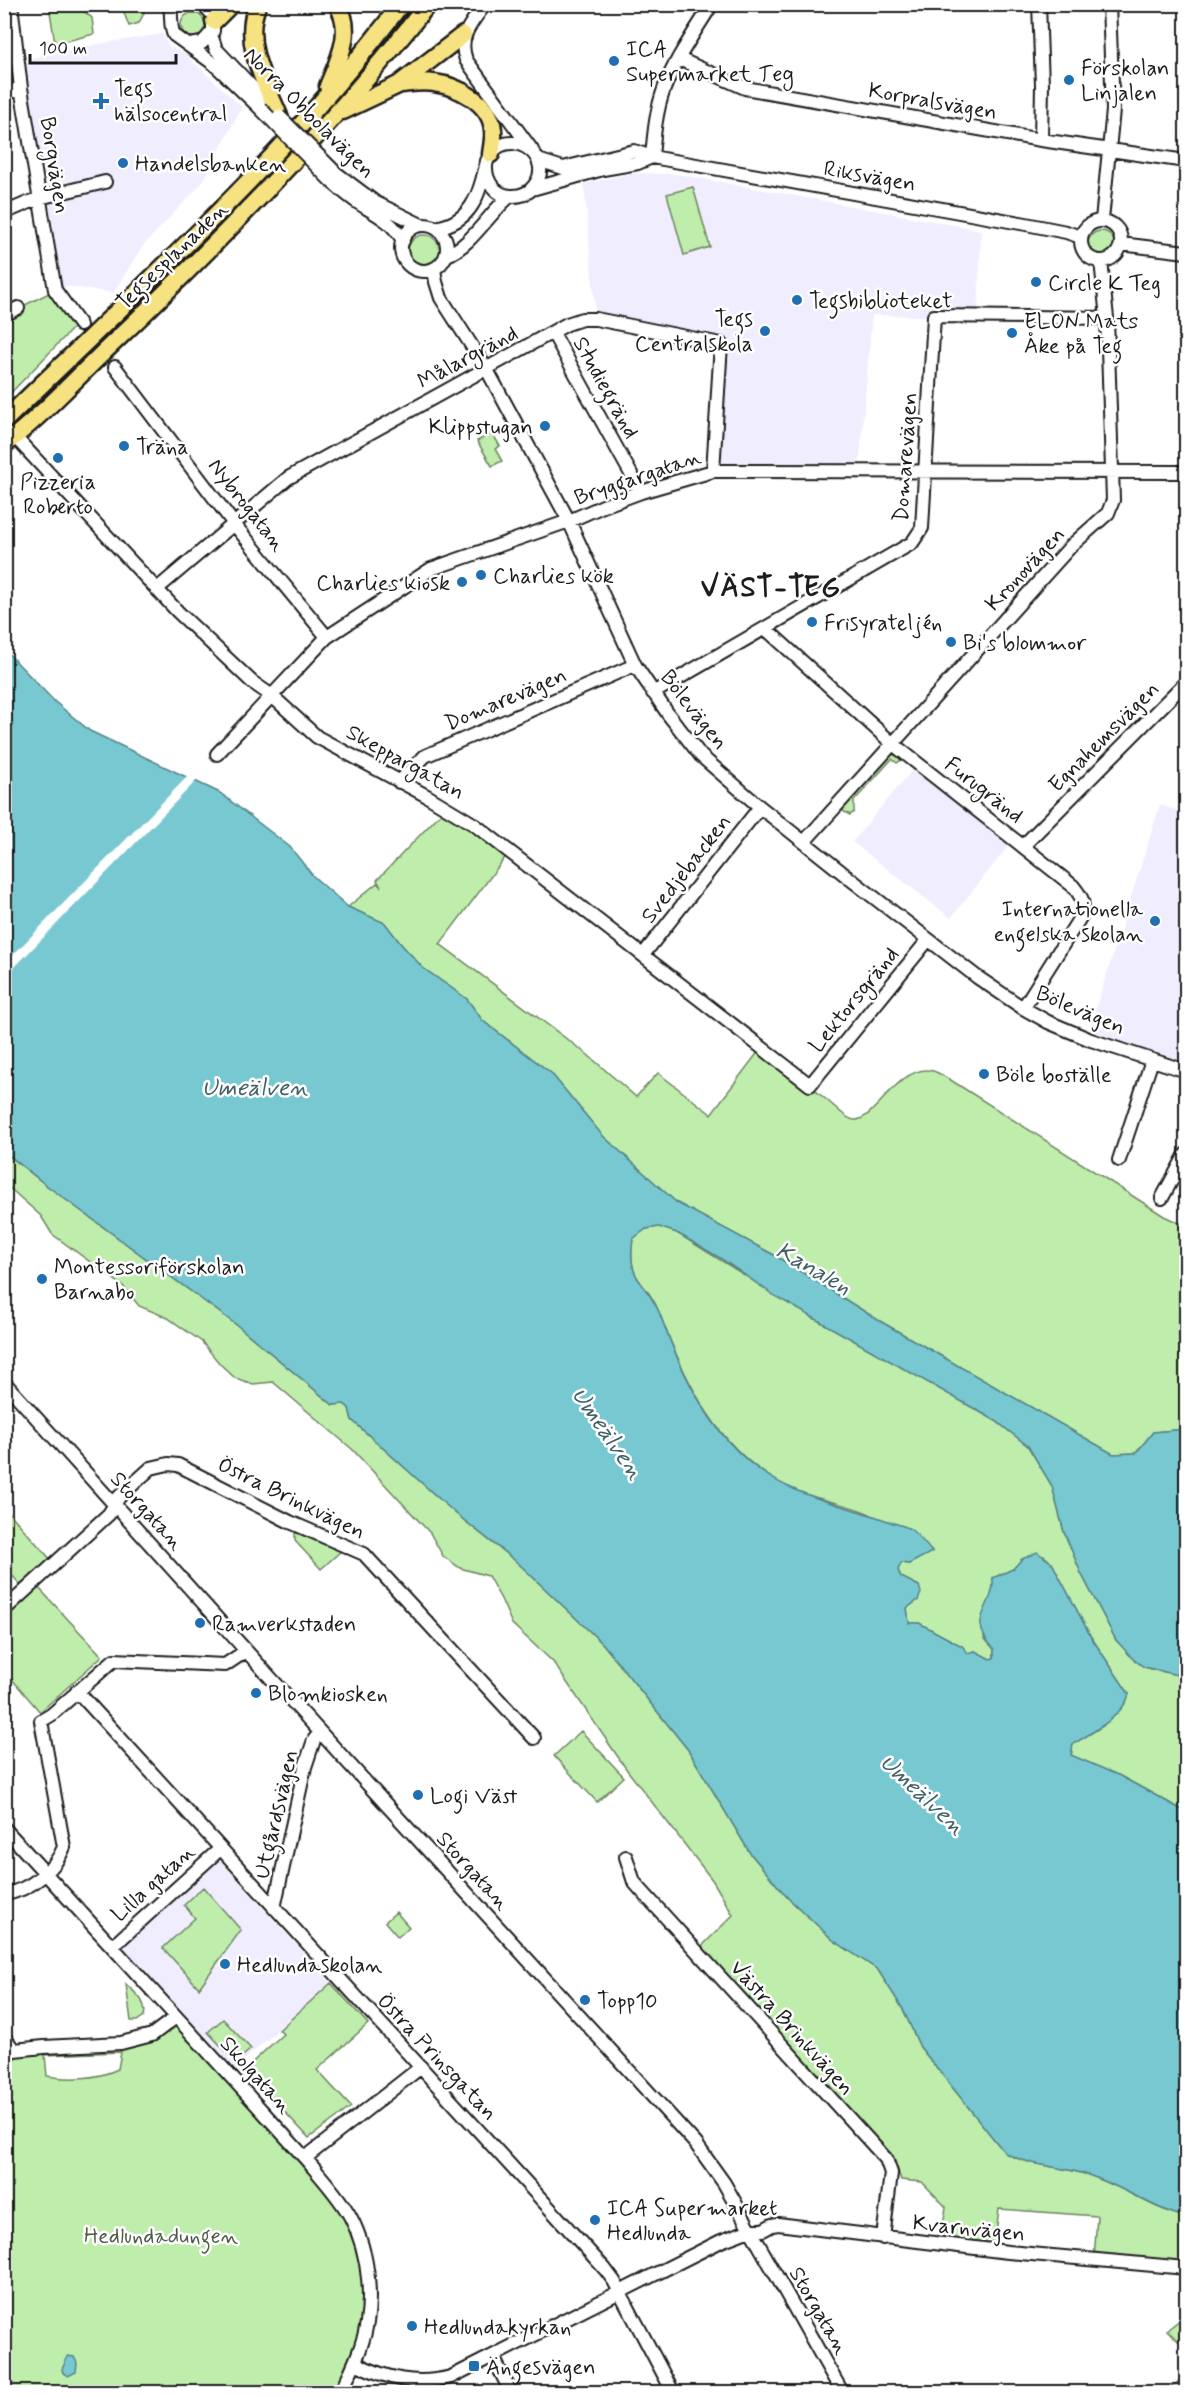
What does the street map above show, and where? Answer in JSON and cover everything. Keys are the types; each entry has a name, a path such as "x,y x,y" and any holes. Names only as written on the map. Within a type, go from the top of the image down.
{"main road":[{"path":"212,28 231,4"},
{"path":"258,4 253,20 252,43 266,102 279,116"},
{"name":"Tegsesplanaden","path":"4,421 252,178 322,101 401,4"},
{"name":"Tegsesplanaden","path":"10,441 172,287 260,199 389,54 428,4"},
{"path":"322,101 345,41 340,6"},
{"path":"337,114 398,85 463,35"},
{"path":"398,85 435,82 458,89 470,97 491,121 493,130 489,159"}],"street":[{"name":"Borgvägen","path":"12,4 21,88 55,290 80,325"},
{"name":"Norra Obbolavägen","path":"182,4 171,10 174,35 266,102"},
{"name":"Norra Obbolavägen","path":"203,4 210,10 216,49 359,203 389,222 403,241"},
{"path":"485,4 463,35 466,60 535,155 539,175 531,189"},
{"path":"652,157 654,128 664,90 679,59 712,4"},
{"path":"1039,4 1042,85 1041,140"},
{"path":"1102,220 1110,148 1113,72 1109,4"},
{"path":"190,45 202,43 212,28"},
{"name":"Korpralsvägen","path":"679,59 745,88 1041,140 1110,148 1186,161"},
{"path":"4,94 21,88"},
{"name":"Norra Obbolavägen","path":"279,116 334,177 375,203 421,225"},
{"name":"Riksvägen","path":"489,159 496,148 511,143 524,145 535,155 563,168 634,152 1026,224 1081,237"},
{"name":"Riksvägen","path":"447,255 466,243 495,208 510,196 519,196 531,189 603,169 638,163 652,157"},
{"path":"489,159 487,176 491,186 500,193 510,196"},
{"path":"435,228 447,242 447,255 444,261 434,269 421,271 409,265 402,254 403,241 408,232 421,225 435,228 456,223 463,218 479,191 489,159"},
{"path":"4,213 39,198 105,182"},
{"path":"1102,220 1120,231 1122,243 1115,256 1101,261 1087,256 1081,237 1088,225 1102,220"},
{"path":"1122,243 1186,252"},
{"name":"Kronovägen","path":"804,842 1071,546 1108,513 1113,500 1107,318 1101,261"},
{"name":"Bölevägen","path":"434,269 441,298 486,368 569,521 636,665 653,693 701,756 760,807 928,940 1023,1008 1048,1022 1091,1040 1186,1071"},
{"path":"4,315 18,308"},
{"name":"Domarevägen","path":"653,693 912,543 922,528 934,316 1107,318"},
{"name":"Målargränd","path":"157,589 298,472 567,324 582,319 596,319 721,344 713,471"},
{"name":"Studiegränd","path":"553,333 641,492"},
{"name":"Nybrogatan","path":"115,367 234,524 327,637"},
{"name":"Skeppargatan","path":"10,441 218,651 317,737 476,825 810,1084"},
{"name":"Bryggargatan","path":"217,754 327,637 430,569 569,521 641,492 713,471 1112,470 1186,472"},
{"name":"Furugränd","path":"765,628 893,744 1073,886 1082,897 1084,907 1081,916 1023,1008"},
{"name":"Domarevägen","path":"399,782 425,756 636,665"},
{"name":"Egnahemsvägen","path":"1023,846 1186,682"},
{"name":"Svedjebacken","path":"643,955 760,807"},
{"name":"Lektorsgränd","path":"810,1084 928,940"},
{"path":"1119,1160 1152,1060"},
{"path":"1162,1198 1186,1154"},
{"name":"Storgatan","path":"6,1386 696,2144 724,2183 842,2392"},
{"name":"Östra Brinkvägen","path":"4,1610 109,1514 119,1497 151,1468 168,1464 178,1465 290,1522 364,1554 534,1738"},
{"path":"4,1894 22,1889 46,1873 60,1856 64,1847 41,1721 51,1715 114,1660 225,1665 246,1651"},
{"name":"Östra Prinsgatan","path":"77,1691 605,2269 620,2291 673,2392"},
{"name":"Utgårdsvägen","path":"274,1908 305,1767 314,1740 320,1732"},
{"name":"Skolgatan","path":"4,1828 305,2158 331,2189 350,2217 364,2256 368,2315 362,2344 341,2392"},
{"name":"Lilla gatan","path":"113,1946 220,1849"},
{"name":"Västra Brinkvägen","path":"626,1857 634,1882 640,1890 886,2159 891,2173 884,2238"},
{"path":"4,2037 9,2053 121,2043 152,2035 176,2017"},
{"path":"305,2158 420,2067"},
{"name":"Kvarnvägen","path":"750,2230 763,2230 778,2224 884,2238 1186,2268"},
{"path":"355,2363 393,2379 422,2382 451,2377 721,2241 750,2230"},
{"path":"493,2357 511,2392"}],"shaded area":[{"path":"162,34 169,46 185,54 242,107 202,183 142,247 113,293 66,286 55,290 18,61 98,44"},
{"name":"Tegs Centralskola","path":"633,173 677,174 981,230 978,317 872,315 859,470 713,471 721,344 596,319 584,184"},
{"path":"914,768 1010,844 951,918 852,842"},
{"name":"Internationella engelska skolan","path":"1160,805 1186,813 1186,1063 1089,1030"},
{"name":"Hedlundaskolan","path":"219,1859 331,1983 234,2069 122,1946"}],"green space":[{"path":"49,5 76,5 92,18 94,34 55,44"},
{"path":"121,5 142,5 144,13 139,23 129,26"},
{"path":"188,13 198,13 205,20 205,30 198,37 188,37 181,30 181,20"},
{"path":"693,187 710,247 684,255 667,194"},
{"path":"1101,231 1110,235 1114,244 1110,253 1101,257 1092,253 1088,244 1092,235"},
{"path":"424,235 435,240 440,251 435,262 424,267 413,262 408,251 413,240"},
{"path":"55,290 78,323 5,399 5,315"},
{"path":"492,433 500,446 495,449 502,461 492,466 477,441"},
{"path":"891,754 902,757 901,760 897,763 892,759 854,801 854,812 850,815 841,810"},
{"path":"443,811 507,855 440,944 588,1055 636,1097 658,1073 711,1114 762,1047 845,1116 855,1120 870,1112 906,1078 916,1072 931,1070 949,1079 1164,1216 1186,1226 1186,1429 1153,1432 1136,1453 1113,1454 878,1320 774,1255 677,1203 602,1135 551,1073 483,1021 467,999 423,968 385,923 348,907 377,883 381,887 377,880"},
{"path":"4,1152 238,1326 333,1405 344,1404 349,1408 352,1420 455,1513 518,1563 603,1644 689,1751 750,1853 787,1897 833,1940 878,1970 903,2009 920,2047 1005,2153 1024,2161 1098,2178 1161,2209 1186,2217 1186,2268 1094,2261 1097,2216 999,2209 995,2243 941,2238 946,2207 922,2182 901,2180 894,2158 698,1950 733,1915 713,1881 627,1770 553,1662 512,1624 488,1576 460,1568 443,1556 430,1533 352,1449 273,1382 253,1384 235,1378 202,1342 168,1318 139,1306 123,1286 52,1234 41,1216 5,1184"},
{"path":"659,1227 677,1233 815,1319 849,1336 996,1421 1028,1446 1052,1486 1064,1532 1081,1573 1116,1640 1144,1667 1186,1677 1186,1812 1120,1776 1071,1756 1073,1744 1103,1726 1129,1694 1091,1637 1052,1563 1044,1556 1022,1559 1013,1569 993,1578 994,1590 984,1638 994,1649 994,1658 990,1659 975,1651 968,1653 962,1646 919,1623 909,1623 907,1608 918,1600 919,1586 901,1577 898,1570 901,1563 909,1564 932,1551 865,1512 806,1495 787,1487 742,1455 723,1434 707,1412 680,1364 654,1301 638,1279 632,1264 633,1238 646,1229"},
{"path":"4,1507 52,1561 23,1588 5,1567"},
{"path":"295,1533 341,1551 321,1569 295,1541"},
{"path":"38,1587 102,1656 40,1712 5,1671 4,1617"},
{"path":"581,1731 624,1777 597,1802 554,1756"},
{"path":"203,1887 241,1930 199,1988 163,1948 195,1918 184,1905"},
{"path":"396,1912 409,1927 398,1937 385,1922"},
{"path":"331,1983 368,2024 317,2070 351,2107 309,2138 245,2069 283,2034 279,2030"},
{"path":"126,1984 140,1998 144,2006 144,2016 137,2021 131,2021"},
{"name":"Hedlundadungen","path":"176,2017 350,2217 368,2299 341,2392 5,2392 5,2055 152,2035","holes":["121,2052 118,2069 83,2078 47,2076 45,2055"]},
{"path":"223,2019 251,2049 236,2062 208,2032"},
{"path":"1186,2315 1186,2329 1178,2341 1167,2330"},
{"path":"1186,2376 1186,2392 939,2392 968,2390 1168,2391"}],"water":[{"name":"Umeälven","path":"4,649 55,702 90,731 220,793 290,847 313,876 348,907 385,923 423,968 467,999 483,1021 551,1073 602,1135 677,1203 774,1255 878,1320 1113,1454 1136,1453 1153,1432 1186,1429 1186,1677 1144,1667 1133,1659 1116,1640 1081,1573 1064,1532 1052,1486 1028,1446 996,1421 775,1296 720,1258 677,1233 659,1227 646,1229 633,1239 632,1254 635,1274 656,1305 694,1392 708,1416 744,1457 765,1474 789,1487 907,1528 916,1534 932,1552 909,1564 901,1563 898,1570 901,1577 919,1586 921,1593 918,1600 907,1608 909,1623 919,1623 962,1646 968,1653 975,1651 990,1659 994,1658 994,1649 981,1629 981,1621 990,1598 993,1578 1013,1569 1022,1559 1037,1552 1052,1563 1091,1637 1129,1694 1121,1710 1114,1717 1073,1744 1071,1755 1120,1776 1186,1812 1186,2217 1162,2209 1098,2178 1024,2161 1005,2153 920,2047 903,2009 878,1970 833,1940 787,1897 750,1853 689,1751 603,1644 518,1563 455,1513 352,1420 349,1408 344,1404 333,1405 238,1326 46,1185 5,1152"},
{"path":"68,2356 74,2357 77,2363 76,2372 68,2376 63,2373 62,2369"}],"pier":[{"path":"189,775 198,779 5,977 5,963"}],"tunnel":[{"path":"80,325 115,367"}],"place":[{"name":"ICA Supermarket Teg","path":"614,61"},
{"name":"Förskolan Linjalen","path":"1069,80"},
{"name":"Tegs hälsocentral","path":"101,101"},
{"name":"Handelsbanken","path":"123,163"},
{"name":"Circle K Teg","path":"1036,282"},
{"name":"Tegsbiblioteket","path":"797,300"},
{"name":"Tegs Centralskola","path":"765,331"},
{"name":"ELON Mats Åke på Teg","path":"1012,333"},
{"name":"Klippstugan","path":"545,426"},
{"name":"Träna","path":"124,446"},
{"name":"Pizzeria Roberto","path":"58,458"},
{"name":"Charlies kök","path":"481,575"},
{"name":"Charlies kiosk","path":"462,582"},
{"name":"Frisyrateljén","path":"812,622"},
{"name":"Bi's blommor","path":"951,642"},
{"name":"Internationella engelska skolan","path":"1155,921"},
{"name":"Böle boställe","path":"984,1074"},
{"name":"Montessoriförskolan Barnabo","path":"42,1279"},
{"name":"Ramverkstaden","path":"200,1623"},
{"name":"Blomkiosken","path":"256,1693"},
{"name":"Logi Väst","path":"418,1795"},
{"name":"Hedlundaskolan","path":"225,1964"},
{"name":"Topp10","path":"585,2000"},
{"name":"ICA Supermarket Hedlunda","path":"595,2220"},
{"name":"Hedlundakyrkan","path":"412,2326"},
{"name":"Ängesvägen","path":"474,2366"}],"district":[{"name":"VÄST-TEG","path":"771,586"}],"water label":[{"name":"Kanalen","path":"814,1268"}]}
